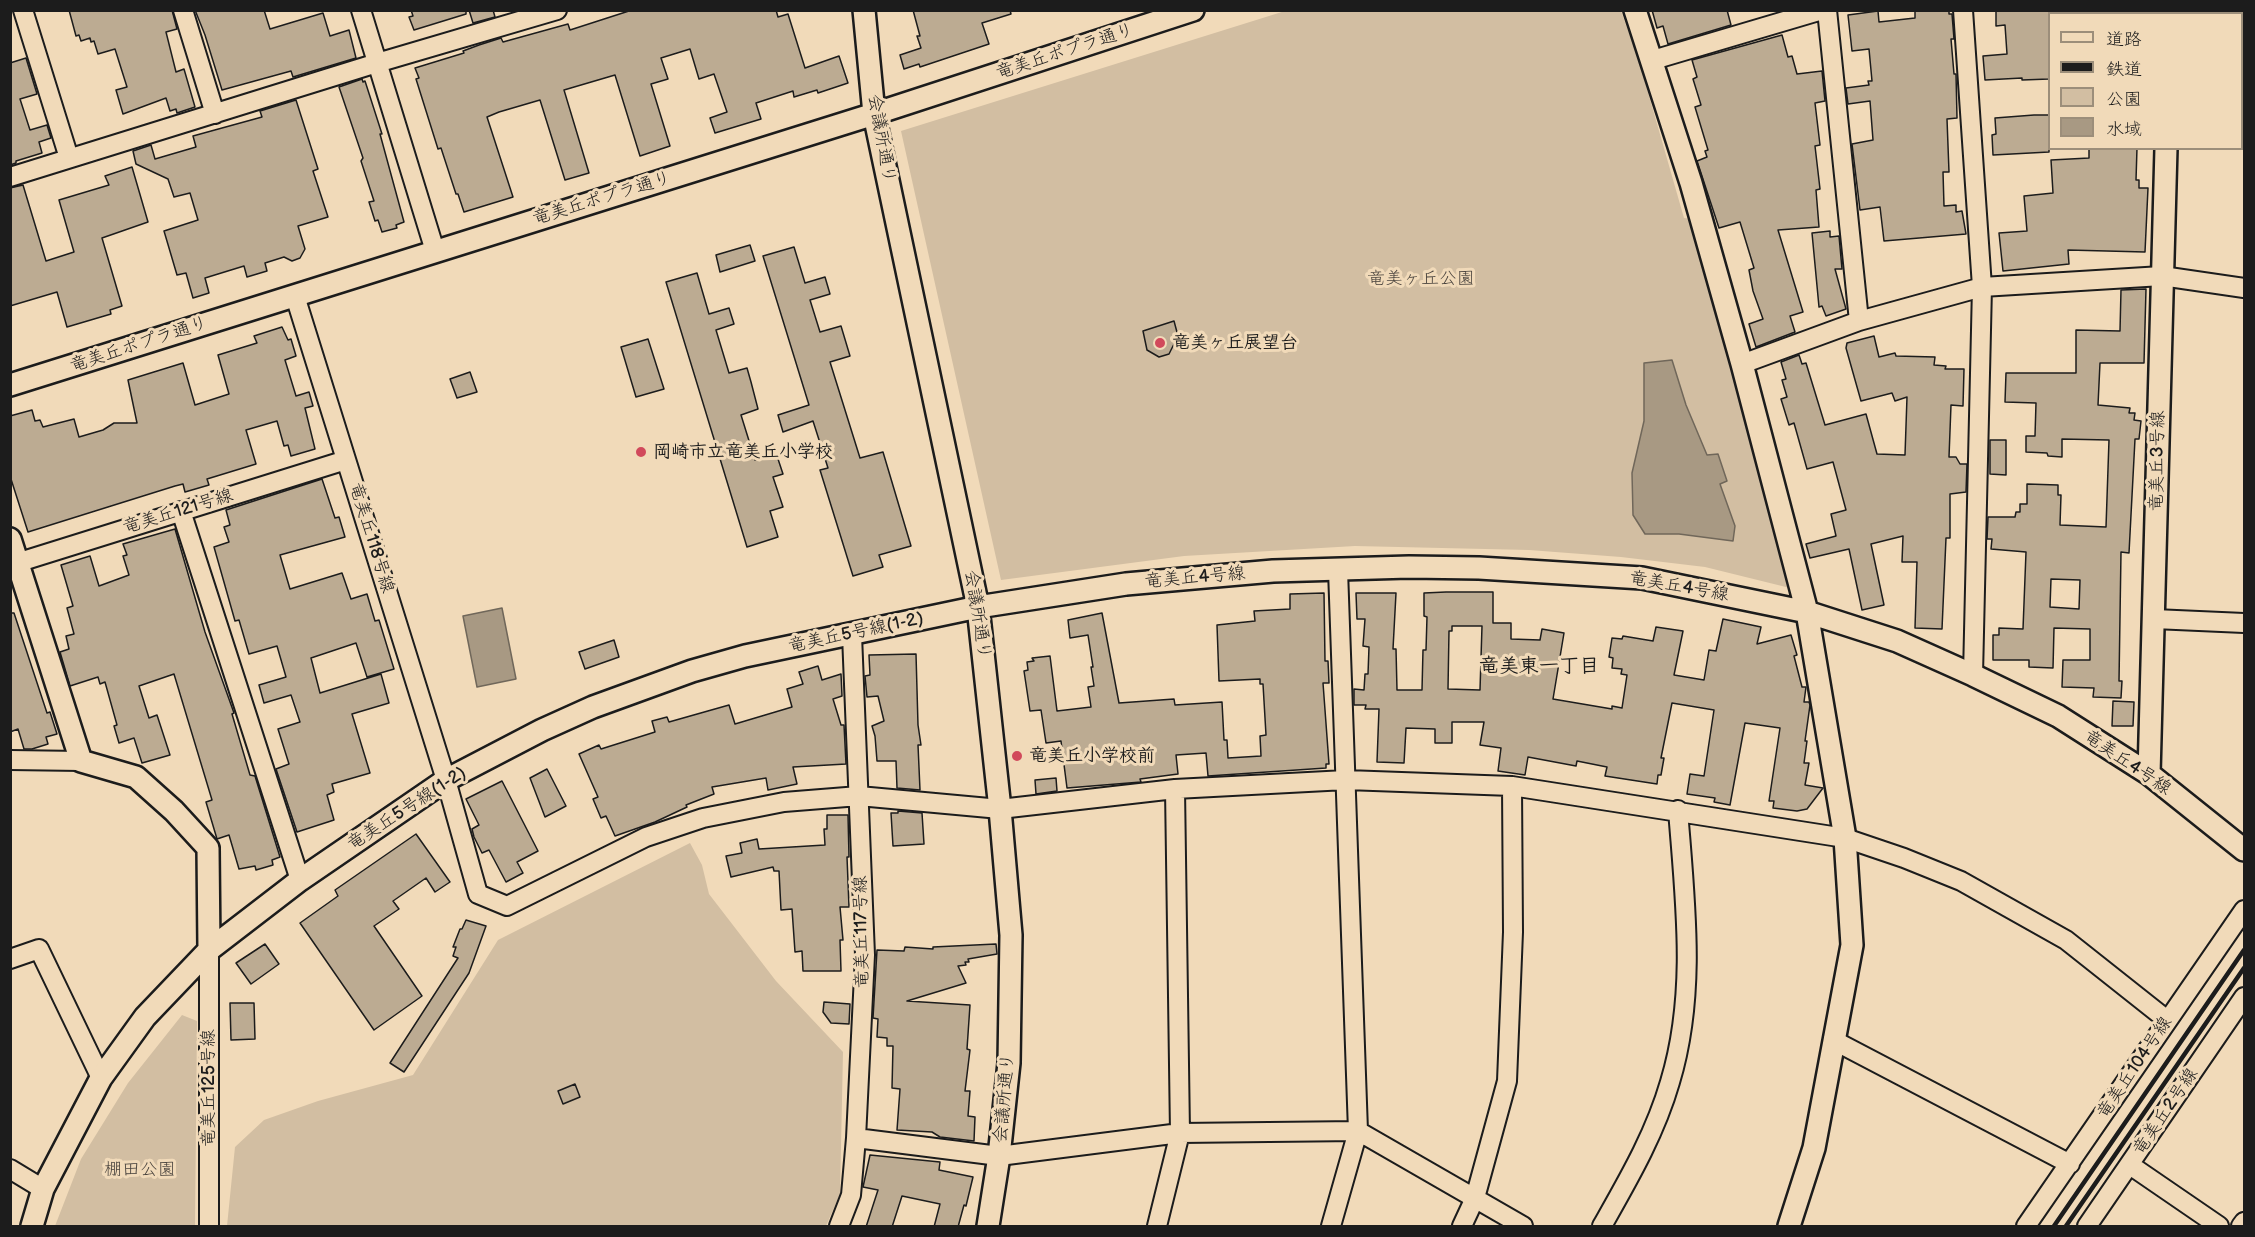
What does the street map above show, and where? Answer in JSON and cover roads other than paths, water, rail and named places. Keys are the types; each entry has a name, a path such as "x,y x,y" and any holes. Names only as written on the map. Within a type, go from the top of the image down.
{"street":[{"path":"23,10 69,158"},
{"path":"183,10 214,114"},
{"path":"362,10 435,251"},
{"path":"10,177 522,16 557,10"},
{"name":"会議所通り","path":"864,10 874,114 978,607 1000,809 1011,935 1009,1063 999,1156 988,1227"},
{"name":"竜美丘ポプラ通り","path":"10,386 874,114 1193,10"},
{"path":"1635,10 1691,183 1743,364 1807,612 1845,838 1852,945 1814,1148 1789,1227"},
{"path":"1653,60 1822,10"},
{"path":"1827,10 1859,321"},
{"path":"1963,10 1982,287 1972,675"},
{"name":"竜美丘3号線","path":"2149,774 2166,150"},
{"path":"1743,364 1859,321 1982,287 2162,276 2244,288"},
{"name":"竜美丘118号線","path":"295,296 446,780 478,894 507,906 646,837 675,827 742,808 859,796"},
{"name":"竜美丘121号線","path":"14,564 346,460"},
{"path":"181,511 300,880"},
{"path":"10,539 14,564 81,761"},
{"name":"竜美丘4号線","path":"978,607 1126,584 1273,571 1409,567 1479,568 1642,578 1807,612 1897,641 2058,716 2149,774 2244,850"},
{"path":"1331,1227 1358,1131 1338,570"},
{"name":"竜美丘5号線(1-2)","path":"32,1227 43,1189 101,1078 145,1017 209,950 300,880 446,780 542,730 593,707 640,690 745,656 978,607"},
{"path":"2154,619 2244,623"},
{"name":"竜美丘117号線","path":"839,1227 851,1195 865,955 852,635"},
{"path":"10,760 81,761 135,777 174,811 208,848 209,950"},
{"path":"859,796 1000,809 1175,789 1346,780 1512,786 1678,810 1845,838 1961,881 2057,935 2168,1020"},
{"path":"1462,1227 1475,1198 1507,1081 1513,932 1512,786"},
{"path":"1157,1227 1180,1133 1175,789"},
{"path":"1602,1227 1644,1151 1670,1083 1684,1022 1688,948 1678,810"},
{"name":"竜美丘104号線","path":"2026,1227 2244,910"},
{"path":"10,959 39,949 101,1078"},
{"name":"竜美丘125号線","path":"209,950 209,1227"},
{"name":"竜美丘2号線","path":"2087,1227 2244,997"},
{"path":"1833,1040 2070,1164"},
{"path":"856,1138 999,1156 1180,1133 1358,1131 1523,1227"},
{"path":"2130,1165 2219,1227"},
{"path":"10,1170 43,1189"},
{"path":"2241,1227 2244,1222"}],"water":[{"path":"1672,360 1686,405 1707,455 1718,454 1727,481 1720,484 1735,526 1733,541 1679,534 1645,534 1633,515 1632,473 1644,421 1644,363"},
{"path":"502,608 516,679 477,687 463,616"}],"railway":[{"path":"2054,1226 2244,950"},
{"path":"2066,1226 2244,968"}],"place":[{"name":"竜美ヶ丘展望台","path":"1160,343"},
{"name":"岡崎市立竜美丘小学校","path":"641,452"},
{"name":"竜美丘小学校前","path":"1017,756"}],"district":[{"name":"竜美東一丁目","path":"1539,667"}],"park label":[{"name":"竜美ヶ丘公園","path":"1421,279"},
{"name":"棚田公園","path":"140,1170"}]}
